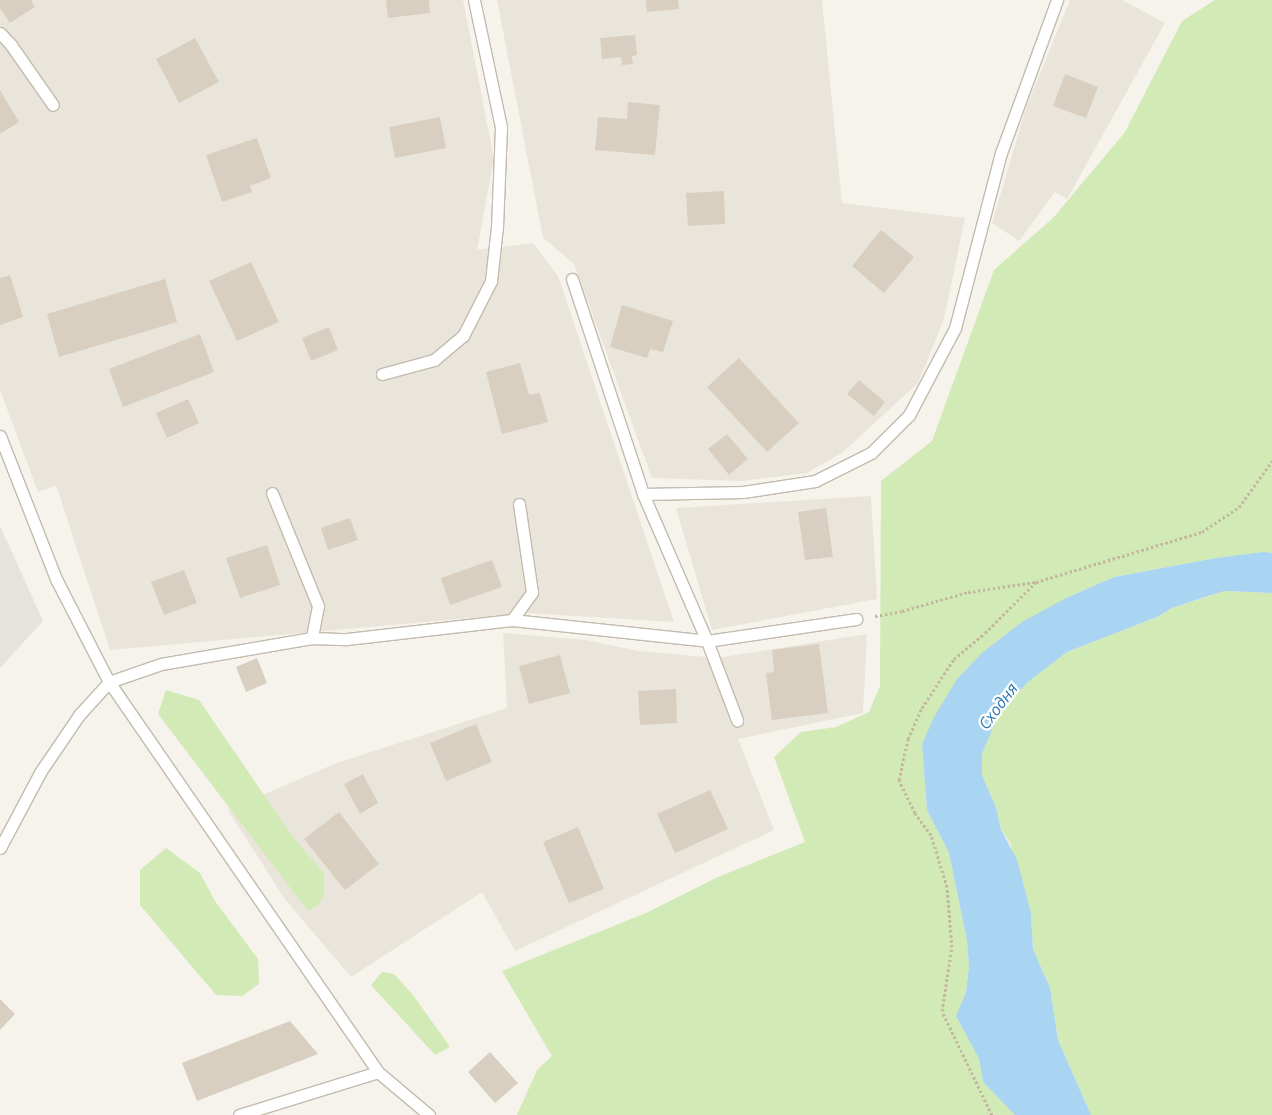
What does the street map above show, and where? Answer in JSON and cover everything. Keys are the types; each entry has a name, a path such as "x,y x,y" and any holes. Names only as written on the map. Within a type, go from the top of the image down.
{"lane":[{"path":"382,374 434,360 463,336 491,281 497,228 501,127 474,0"},
{"path":"643,494 743,492 815,480 871,453 910,415 955,328 1001,153 1057,0"},
{"path":"0,33 11,45 53,105"},
{"path":"572,279 643,494 707,641 737,720"},
{"path":"0,436 56,579 109,682 378,1072 429,1115"},
{"path":"272,493 318,606 312,638"},
{"path":"512,620 532,592 519,504"},
{"path":"0,848 41,771 79,715 109,682 161,664 312,638 347,639 512,620 707,641 856,619"},
{"path":"238,1115 378,1072"}],"path":[{"path":"856,619 902,611 968,592 1036,582 1202,532 1239,508 1272,462"},
{"path":"992,1115 942,1011 952,947 947,887 931,835 915,813 898,780 908,739 915,723 922,708 954,659 985,633 1036,582"}],"shaded area":[{"path":"0,0 463,0 494,159 477,250 533,243 558,276 674,622 526,613 110,650 56,485 38,492 0,390"},
{"path":"497,0 822,0 842,203 965,218 944,319 918,383 843,452 807,473 741,481 652,478 574,264 543,238"},
{"path":"1070,0 1122,0 1165,23 1067,199 1055,192 1019,241 992,223 1026,108"},
{"path":"871,496 877,599 712,630 676,508"},
{"path":"0,526 43,621 0,668"},
{"path":"503,633 585,640 639,651 717,658 867,634 863,713 738,739 774,830 515,951 482,892 351,977 284,898 228,810 334,764 507,708"}],"green space":[{"path":"1215,0 1272,0 1272,553 1216,558 1114,577 1066,598 922,744 927,810 949,853 967,941 969,966 966,992 956,1016 979,1059 983,1082 1015,1115 517,1115 537,1070 552,1056 502,971 646,913 718,877 805,842 774,757 801,732 836,727 869,712 880,686 881,481 932,441 994,270 1053,218 1125,132 1182,21"},
{"path":"1225,591 1272,593 1272,1115 1091,1115 1058,1040 1050,988 1033,949 1031,913 1010,843 1000,827 997,810 982,775 982,754 999,712 1028,682 1067,652 1157,617 1172,608"},
{"path":"166,690 199,700 293,837 324,873 324,894 318,905 308,911 158,714"},
{"path":"166,848 200,873 215,901 258,959 259,984 242,996 216,995 140,905 140,870"},
{"path":"382,972 394,974 413,995 450,1047 435,1055 371,985"}],"water":[{"name":"Сходня","path":"1264,552 1272,553 1272,593 1225,591 1172,608 1157,617 1067,652 1028,682 999,713 982,754 982,775 997,810 1000,827 1017,860 1031,913 1033,949 1050,988 1058,1040 1091,1115 1015,1115 983,1082 979,1059 956,1016 966,992 969,966 967,941 949,853 927,810 922,744 934,717 957,679 982,653 1022,622 1066,598 1114,577 1216,558"}],"building":[{"path":"0,0 31,0 35,7 10,23 0,8"},
{"path":"386,0 429,0 430,13 388,18"},
{"path":"646,0 678,0 679,9 647,12"},
{"path":"635,35 637,55 632,56 633,64 622,65 621,57 602,59 600,38"},
{"path":"195,38 219,82 179,103 156,59"},
{"path":"1065,74 1098,87 1086,118 1053,106"},
{"path":"0,90 19,122 0,134"},
{"path":"628,102 660,105 655,155 595,150 598,117 627,119"},
{"path":"440,117 446,148 395,158 389,127"},
{"path":"257,138 271,178 250,186 252,192 222,202 206,155"},
{"path":"724,191 725,224 688,226 686,193"},
{"path":"881,230 914,257 884,293 852,266"},
{"path":"251,262 279,322 237,341 209,281"},
{"path":"10,275 23,317 0,325 0,278"},
{"path":"165,279 177,322 59,357 47,314"},
{"path":"622,305 673,321 663,352 650,349 647,358 610,347"},
{"path":"329,327 338,350 311,361 302,338"},
{"path":"200,334 214,372 123,407 109,369"},
{"path":"739,358 799,423 767,452 707,387"},
{"path":"520,363 529,395 540,393 548,422 502,434 486,372"},
{"path":"859,380 885,402 874,416 847,394"},
{"path":"188,399 199,423 167,438 156,413"},
{"path":"727,434 748,459 729,475 708,449"},
{"path":"826,508 833,557 805,560 798,512"},
{"path":"350,518 358,540 328,550 321,528"},
{"path":"267,545 280,585 240,598 226,558"},
{"path":"492,560 502,587 450,605 441,578"},
{"path":"184,570 197,603 164,615 151,582"},
{"path":"819,644 828,713 772,720 766,673 774,672 772,650"},
{"path":"560,655 570,693 529,704 519,666"},
{"path":"257,658 267,683 246,692 236,667"},
{"path":"676,689 677,723 640,725 638,691"},
{"path":"476,724 492,762 446,781 430,743"},
{"path":"363,774 378,803 360,814 344,784"},
{"path":"710,790 728,829 675,853 657,814"},
{"path":"339,812 379,864 345,890 304,839"},
{"path":"578,827 604,889 569,903 543,842"},
{"path":"0,999 15,1014 0,1030"},
{"path":"290,1021 318,1054 197,1101 182,1063"},
{"path":"490,1052 518,1083 495,1103 468,1072"}]}
